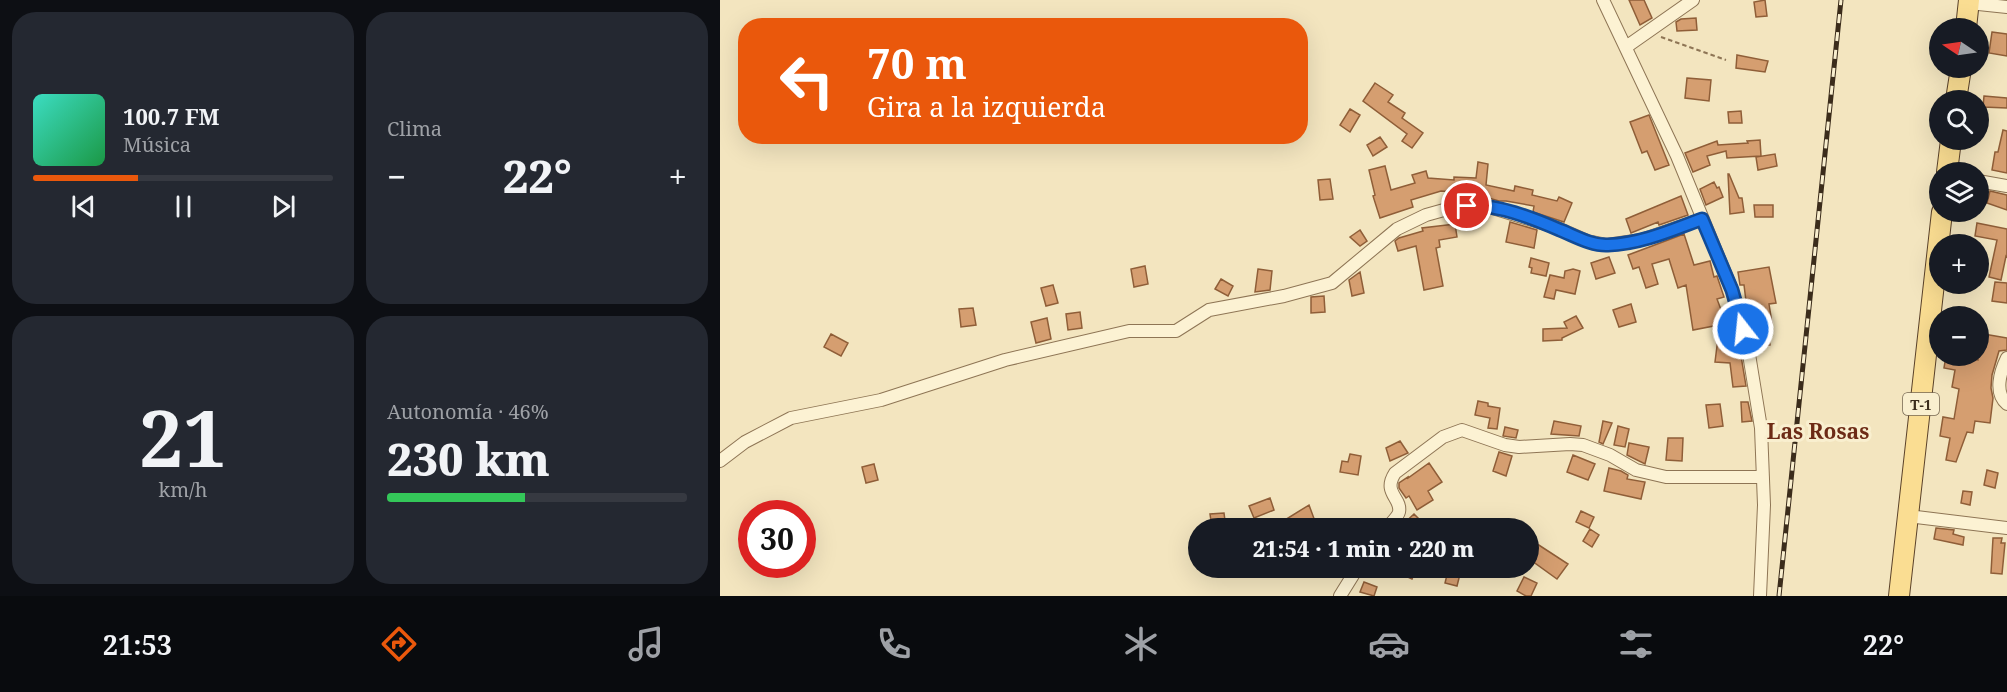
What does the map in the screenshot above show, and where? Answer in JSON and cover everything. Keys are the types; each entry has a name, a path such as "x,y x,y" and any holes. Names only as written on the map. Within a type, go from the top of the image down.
{"main road":[{"path":"1967,18 1969,1"},
{"name":"T-1","path":"1899,596 1941,222"}],"street":[{"path":"1604,0 1677,156 1732,290 1748,348 1761,428 1763,477 1760,596"},
{"path":"1626,47 1693,0"},
{"path":"1969,1 2007,6"},
{"path":"1989,183 2007,186"},
{"path":"720,461 745,442 791,418 881,400 1005,360 1119,333 1176,331 1209,310 1284,296 1332,283 1397,229 1426,215 1451,208 1484,205 1546,224 1587,241 1607,245 1641,240 1702,219"},
{"path":"2007,358 2002,370 1999,390 2000,396 2007,404"},
{"path":"1396,518 1400,511 1390,490 1391,479 1395,473 1443,437 1462,430 1504,445 1519,447 1583,445 1610,455 1636,470 1666,477 1763,477"},
{"path":"1908,516 2007,528"},
{"path":"1340,596 1351,578"}],"path":[{"path":"1648,33 1726,60"}],"building":[{"path":"1629,0 1644,0 1652,18 1640,25"},
{"path":"1765,0 1767,16 1756,17 1754,2"},
{"path":"1696,18 1697,30 1677,31 1676,22 1681,19"},
{"path":"1992,32 2007,34 2007,56 1989,53"},
{"path":"1737,55 1768,61 1765,72 1736,68"},
{"path":"1687,78 1711,80 1709,101 1685,98"},
{"path":"1375,83 1393,95 1388,102 1405,113 1402,118 1423,133 1412,148 1402,141 1407,134 1363,101"},
{"path":"1989,96 2007,98 2007,108 1989,107"},
{"path":"1350,109 1360,115 1350,132 1340,125"},
{"path":"1741,111 1742,123 1729,123 1728,112"},
{"path":"1649,115 1669,165 1655,170 1647,151 1642,153 1630,122"},
{"path":"2003,130 2007,131 2007,173 1992,170 1995,152 1998,152"},
{"path":"1380,137 1387,147 1373,156 1367,145"},
{"path":"1760,140 1761,156 1727,158 1726,151 1707,156 1710,165 1693,172 1685,153 1717,141 1718,145"},
{"path":"1775,154 1777,166 1758,170 1756,157"},
{"path":"1478,162 1488,164 1486,185 1514,191 1515,186 1533,190 1532,195 1557,201 1559,197 1572,203 1564,222 1533,212 1534,206 1485,197 1471,198 1471,193 1441,191 1411,200 1413,207 1380,218 1373,196 1375,195 1369,170 1385,166 1391,190 1415,183 1412,175 1426,171 1428,178 1454,180 1454,177 1476,178"},
{"path":"1728,174 1739,198 1742,198 1744,212 1730,214"},
{"path":"1330,179 1333,199 1320,200 1318,180"},
{"path":"1714,182 1723,197 1706,205 1700,189"},
{"path":"1990,191 2007,195 2007,210 1989,204"},
{"path":"1681,196 1688,215 1659,225 1658,222 1631,233 1626,219"},
{"path":"1754,205 1773,205 1773,217 1755,217"},
{"path":"1510,222 1537,230 1534,248 1506,242"},
{"path":"1977,223 2007,229 2007,257 2001,280 1989,277 1997,240 1989,239 1989,234 1975,234"},
{"path":"1455,224 1457,237 1439,240 1440,247 1436,248 1443,286 1424,290 1416,246 1398,251 1395,241 1423,231 1422,228"},
{"path":"1360,230 1367,241 1360,246 1350,237"},
{"path":"1684,234 1694,265 1710,261 1714,277 1717,276 1724,297 1717,299 1723,315 1730,314 1740,350 1746,386 1733,387 1730,363 1715,362 1717,346 1714,326 1693,330 1686,285 1678,288 1669,259 1652,264 1658,284 1646,288 1639,267 1633,269 1628,255"},
{"path":"1609,257 1615,273 1596,279 1591,263"},
{"path":"1531,258 1549,263 1546,276 1531,273 1532,268 1529,267"},
{"path":"1145,266 1148,284 1134,287 1131,269"},
{"path":"1769,267 1776,303 1769,304 1772,323 1766,324 1770,345 1760,347 1756,346 1748,317 1744,285 1740,285 1738,272"},
{"path":"1258,269 1272,271 1270,290 1255,292"},
{"path":"1573,269 1580,271 1575,294 1556,290 1554,299 1544,297 1550,275 1564,278 1565,271"},
{"path":"1360,272 1364,293 1352,296 1349,280"},
{"path":"1221,279 1233,286 1228,296 1215,289"},
{"path":"1995,282 2007,283 2007,303 1992,301"},
{"path":"1053,285 1058,303 1046,306 1041,288"},
{"path":"1324,296 1325,312 1311,313 1311,297"},
{"path":"1631,304 1636,322 1619,327 1613,310"},
{"path":"973,308 976,325 961,327 959,309"},
{"path":"1080,312 1082,328 1068,330 1066,314"},
{"path":"1576,316 1583,328 1562,340 1543,341 1543,329 1567,328 1564,322"},
{"path":"1047,318 1051,339 1036,343 1031,322"},
{"path":"831,334 848,343 841,356 824,347"},
{"path":"1989,335 2007,338 2007,350 1999,351 1992,375 1993,398 1990,423 1975,421 1973,433 1967,432 1956,462 1946,460 1950,438 1940,436 1943,417 1954,419 1959,389 1952,387 1955,370 1944,368 1944,366 1989,366"},
{"path":"1478,401 1500,408 1497,429 1488,428 1490,418 1475,415"},
{"path":"1741,402 1748,402 1752,421 1742,422"},
{"path":"1720,404 1723,426 1709,428 1706,405"},
{"path":"1554,421 1581,426 1579,436 1551,434"},
{"path":"1603,421 1612,423 1603,444 1599,442"},
{"path":"1618,426 1629,429 1625,447 1614,445"},
{"path":"1505,427 1518,430 1516,438 1503,436"},
{"path":"1668,438 1683,438 1682,461 1666,460"},
{"path":"1400,441 1408,453 1390,461 1386,448"},
{"path":"1629,443 1649,447 1645,464 1627,455"},
{"path":"1499,452 1512,456 1506,476 1493,471"},
{"path":"1350,454 1361,456 1358,475 1340,472 1342,461 1348,462"},
{"path":"1573,455 1595,464 1588,480 1567,472"},
{"path":"1429,463 1442,482 1428,491 1433,500 1417,510 1409,496 1406,498 1399,488 1399,483"},
{"path":"874,464 878,480 866,483 862,467"},
{"path":"1609,468 1628,475 1627,479 1645,482 1641,499 1604,491"},
{"path":"1987,470 1998,473 1995,488 1984,485"},
{"path":"1963,491 1972,492 1970,505 1961,503"},
{"path":"1270,498 1274,510 1254,518 1249,506"},
{"path":"1309,505 1314,518 1288,518"},
{"path":"1581,511 1594,517 1589,528 1576,522"},
{"path":"1224,513 1225,518 1211,518 1210,514"},
{"path":"1936,528 1954,530 1953,534 1964,537 1963,545 1934,539"},
{"path":"1590,529 1599,535 1592,547 1583,541"},
{"path":"1993,538 2002,538 2001,543 2005,543 2002,574 1991,573"},
{"path":"1539,545 1568,564 1557,579 1539,566"},
{"path":"1446,578 1459,578 1457,586 1445,583"},
{"path":"1524,578 1537,583 1531,596 1517,591"},
{"path":"1364,582 1377,587 1374,596 1360,592"}],"railway":[{"path":"1779,596 1841,0"}],"district":[{"name":"Las Rosas","path":"1818,431"}],"route":[{"path":"1467,206 1484,205 1555,227 1587,241 1607,245 1641,240 1702,219 1732,290 1743,329"}]}
